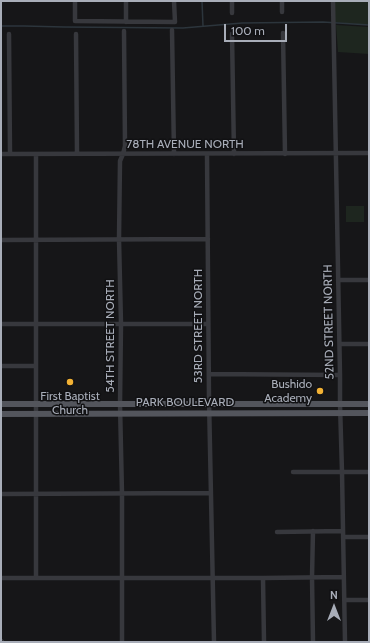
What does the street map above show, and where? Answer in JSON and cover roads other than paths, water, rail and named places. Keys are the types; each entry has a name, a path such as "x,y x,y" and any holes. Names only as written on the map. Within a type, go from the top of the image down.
{"main road":[{"name":"PARK BOULEVARD","path":"1,404 369,404"},
{"name":"PARK BOULEVARD","path":"1,414 369,413"}],"street":[{"path":"75,1 75,22 175,22 174,1"},
{"path":"126,1 126,22"},
{"path":"232,1 232,13"},
{"path":"282,1 282,12"},
{"name":"52ND STREET NORTH","path":"333,1 345,642"},
{"path":"172,30 174,154"},
{"name":"54TH STREET NORTH","path":"122,642 122,494 120,413 121,324 119,239 120,161 125,146 124,31"},
{"path":"283,33 285,154"},
{"path":"9,34 10,154"},
{"path":"76,34 77,154"},
{"path":"232,34 234,154"},
{"name":"78TH AVENUE NORTH","path":"1,154 369,153"},
{"path":"36,154 36,578"},
{"name":"53RD STREET NORTH","path":"207,154 209,413 214,642"},
{"path":"1,240 208,239"},
{"path":"338,280 369,280"},
{"path":"1,324 208,324"},
{"path":"340,344 369,344"},
{"path":"1,366 36,366"},
{"path":"209,374 340,375"},
{"path":"293,472 369,472"},
{"path":"1,494 211,493"},
{"path":"313,531 313,642"},
{"path":"277,532 343,531"},
{"path":"343,537 369,537"},
{"path":"1,578 344,577"},
{"path":"263,578 264,642"},
{"path":"345,600 369,600"}],"waterway":[{"path":"202,1 203,26"},
{"path":"1,26 183,28 242,23 323,22 369,25"}],"place":[{"name":"First Baptist Church","path":"70,382"},
{"name":"Bushido Academy","path":"320,391"}]}
